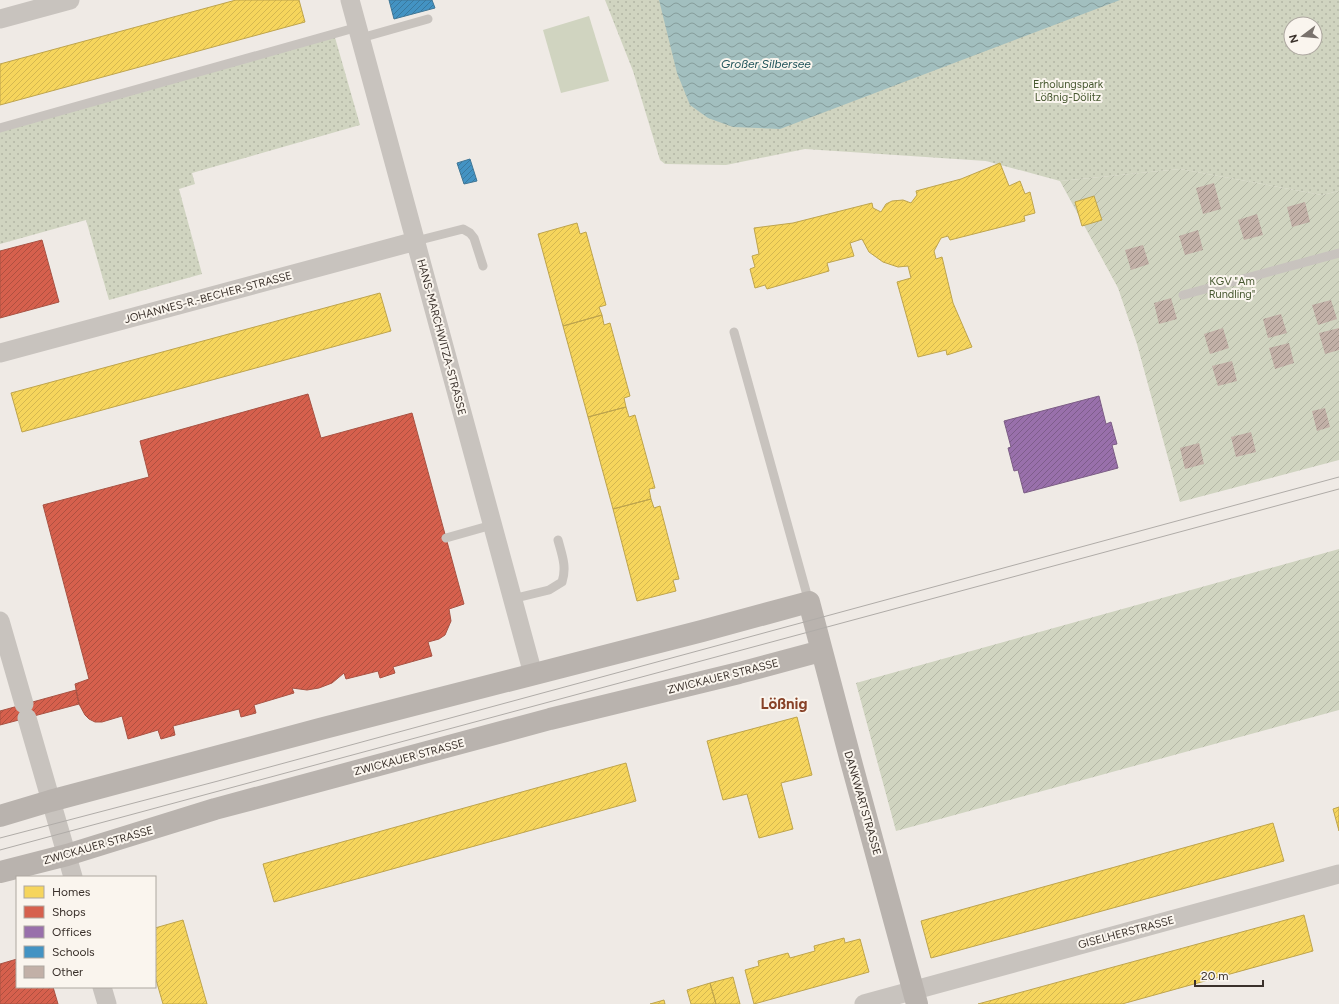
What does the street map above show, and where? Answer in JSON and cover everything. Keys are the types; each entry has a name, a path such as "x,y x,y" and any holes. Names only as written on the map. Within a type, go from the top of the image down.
{"main road":[{"name":"DANKWARTSTRASSE","path":"809,602 915,997"},
{"path":"0,816 50,801 432,699 809,602"},
{"name":"ZWICKAUER STRASSE","path":"0,872 67,855 215,809 550,719 734,675 821,651"}],"street":[{"path":"0,19 70,0"},
{"name":"HANS-MARCHWITZA-STRASSE","path":"350,0 532,674"},
{"name":"JOHANNES-R.-BECHER-STRASSE","path":"0,354 416,240"},
{"path":"0,621 50,801 73,876"},
{"name":"GISELHERSTRASSE","path":"864,1004 915,997 1339,874"},
{"path":"102,988 107,1004"}],"lane":[{"path":"0,128 359,33 428,19"},
{"path":"416,240 463,229 470,233 474,238 483,266"},
{"path":"1183,295 1339,253"},
{"path":"734,332 809,602"},
{"path":"446,538 492,525"},
{"path":"512,599 549,590 562,582 565,574 565,565 558,540"}],"green space":[{"name":"Erholungspark Lößnig-Dölitz","path":"605,0 1339,0 1339,191 1322,195 1180,169 1060,181 986,161 805,149 726,165 665,164 660,160 633,71"},
{"path":"589,16 609,81 561,93 543,30"},
{"path":"334,34 360,125 192,173 195,184 179,189 202,274 109,300 86,220 0,244 0,128"},
{"name":"KGV \"Am Rundling\"","path":"1180,169 1322,195 1339,191 1339,460 1180,502 1137,344 1118,288 1060,181"},
{"path":"1339,549 1339,710 896,831 856,683"}],"water":[{"name":"Großer Silbersee","path":"659,0 1120,0 780,129 733,127 708,118 690,105 677,73"}],"building: Homes":[{"path":"236,0 299,0 305,22 0,105 0,64"},
{"path":"1000,163 1009,186 1020,181 1025,194 1030,192 1035,213 1024,216 1025,221 950,240 948,236 941,238 934,251 936,259 942,257 953,303 972,347 947,355 946,350 918,357 897,282 911,278 908,266 898,267 883,262 869,252 862,239 850,243 854,256 827,263 829,271 767,289 765,285 755,288 750,269 755,267 752,256 759,254 754,228 793,223 872,203 873,208 881,212 886,204 892,201 903,200 911,203 917,195 916,191 961,179"},
{"path":"1094,196 1102,220 1082,226 1075,202"},
{"path":"577,223 580,234 586,232 606,305 599,307 602,315 563,326 538,234"},
{"path":"380,293 391,331 22,432 11,393"},
{"path":"602,315 604,325 610,323 630,396 624,398 626,407 588,417 563,326"},
{"path":"626,407 629,417 635,415 655,488 649,489 651,499 613,509 588,417"},
{"path":"651,499 654,508 660,506 679,579 673,580 676,591 637,601 613,509"},
{"path":"797,717 812,775 781,783 793,829 759,838 747,794 723,800 707,741"},
{"path":"626,763 636,801 274,902 263,864"},
{"path":"1339,807 1339,831 1333,809"},
{"path":"1273,823 1284,861 931,958 921,921"},
{"path":"1304,915 1313,951 1122,1004 978,1004"},
{"path":"183,920 207,1004 163,1004 156,980 156,928"},
{"path":"844,938 845,943 860,939 869,972 754,1004 745,970 759,966 758,961 788,953 790,958 815,951 814,946"},
{"path":"733,977 740,1004 716,1004 710,983"},
{"path":"710,983 716,1004 691,1004 687,990"},
{"path":"664,1000 665,1004 650,1004"}],"building: Shops":[{"path":"42,240 59,302 0,318 0,251"},
{"path":"308,394 321,438 412,413 464,604 449,609 451,621 445,635 439,639 428,642 432,656 393,667 395,673 380,678 378,671 346,679 344,673 332,683 319,688 307,690 292,688 294,693 254,705 256,713 241,717 239,709 173,726 175,735 161,739 158,730 128,739 122,716 102,722 95,722 89,719 79,704 75,684 89,679 43,505 149,477 140,441"},
{"path":"76,690 79,704 0,725 0,711"},
{"path":"16,959 16,988 53,988 58,1004 0,1004 0,964"}],"building: Offices":[{"path":"1099,396 1106,424 1111,422 1117,444 1112,445 1118,468 1024,493 1018,470 1014,471 1008,448 1011,447 1004,421"}],"building: Schools":[{"path":"389,0 432,0 435,8 394,19"},
{"path":"470,159 477,181 464,184 457,163"}],"building: Other":[{"path":"1214,183 1221,209 1203,214 1196,188"},
{"path":"1305,202 1310,222 1292,227 1287,207"},
{"path":"1257,214 1263,235 1244,240 1238,220"},
{"path":"1198,230 1203,250 1185,255 1179,236"},
{"path":"1143,245 1149,264 1131,270 1125,250"},
{"path":"1171,298 1177,319 1159,324 1154,303"},
{"path":"1331,300 1337,319 1318,325 1312,305"},
{"path":"1281,314 1287,333 1268,338 1263,319"},
{"path":"1223,328 1229,348 1210,354 1204,334"},
{"path":"1339,328 1339,350 1325,354 1319,333"},
{"path":"1289,343 1294,363 1275,369 1269,348"},
{"path":"1232,361 1237,381 1218,386 1212,366"},
{"path":"1325,408 1330,427 1317,431 1312,411"},
{"path":"1251,432 1256,452 1236,457 1231,437"},
{"path":"1199,443 1204,464 1185,469 1180,448"}],"tram line":[{"path":"0,838 218,781 1339,477"},
{"path":"0,850 1339,489"}],"district":[{"name":"Lößnig","path":"784,704"}]}
